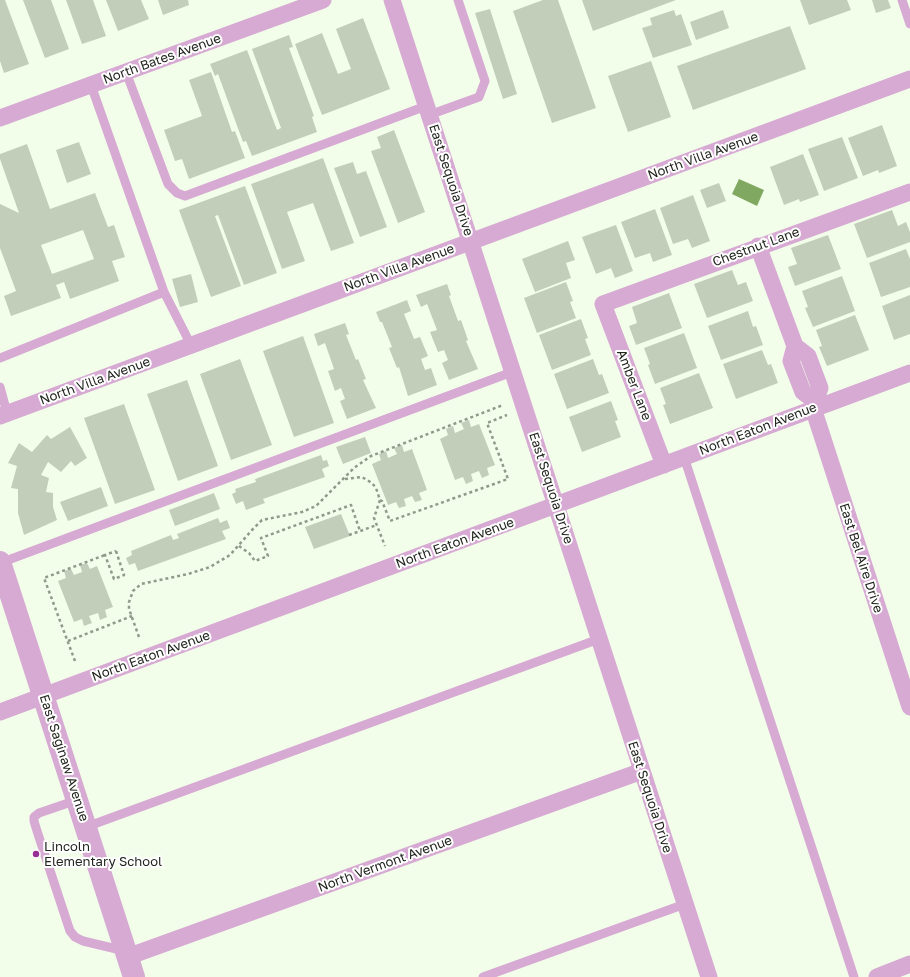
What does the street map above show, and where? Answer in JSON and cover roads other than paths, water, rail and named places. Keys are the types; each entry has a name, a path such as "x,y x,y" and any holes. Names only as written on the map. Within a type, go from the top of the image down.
{"street":[{"name":"North Bates Avenue","path":"0,118 324,0"},
{"name":"East Sequoia Drive","path":"392,0 709,977"},
{"name":"North Villa Avenue","path":"4,414 910,79"},
{"name":"Chestnut Lane","path":"603,304 758,246 910,192"},
{"path":"758,246 795,346 791,361 803,392 815,405"},
{"name":"Amber Lane","path":"603,304 664,465"},
{"name":"North Eaton Avenue","path":"0,712 664,465 815,405 910,373"},
{"name":"East Bel Aire Drive","path":"815,405 910,707"},
{"name":"East Saginaw Avenue","path":"0,563 129,962"},
{"name":"North Vermont Avenue","path":"129,962 642,771"},
{"path":"877,977 910,964"}],"lane":[{"path":"126,72 168,184 177,194 185,196 428,110 479,97 485,81 458,0"},
{"path":"902,0 910,24"},
{"path":"91,85 164,292 191,345"},
{"path":"0,358 164,292"},
{"path":"0,563 512,372"},
{"path":"0,387 4,414"},
{"path":"684,457 854,977"},
{"path":"86,827 599,639"},
{"path":"77,800 39,813 34,817 37,831 70,932 75,937 129,962"},
{"path":"483,977 685,904"}],"place":[{"name":"Lincoln Elementary School","path":"36,854"}]}
